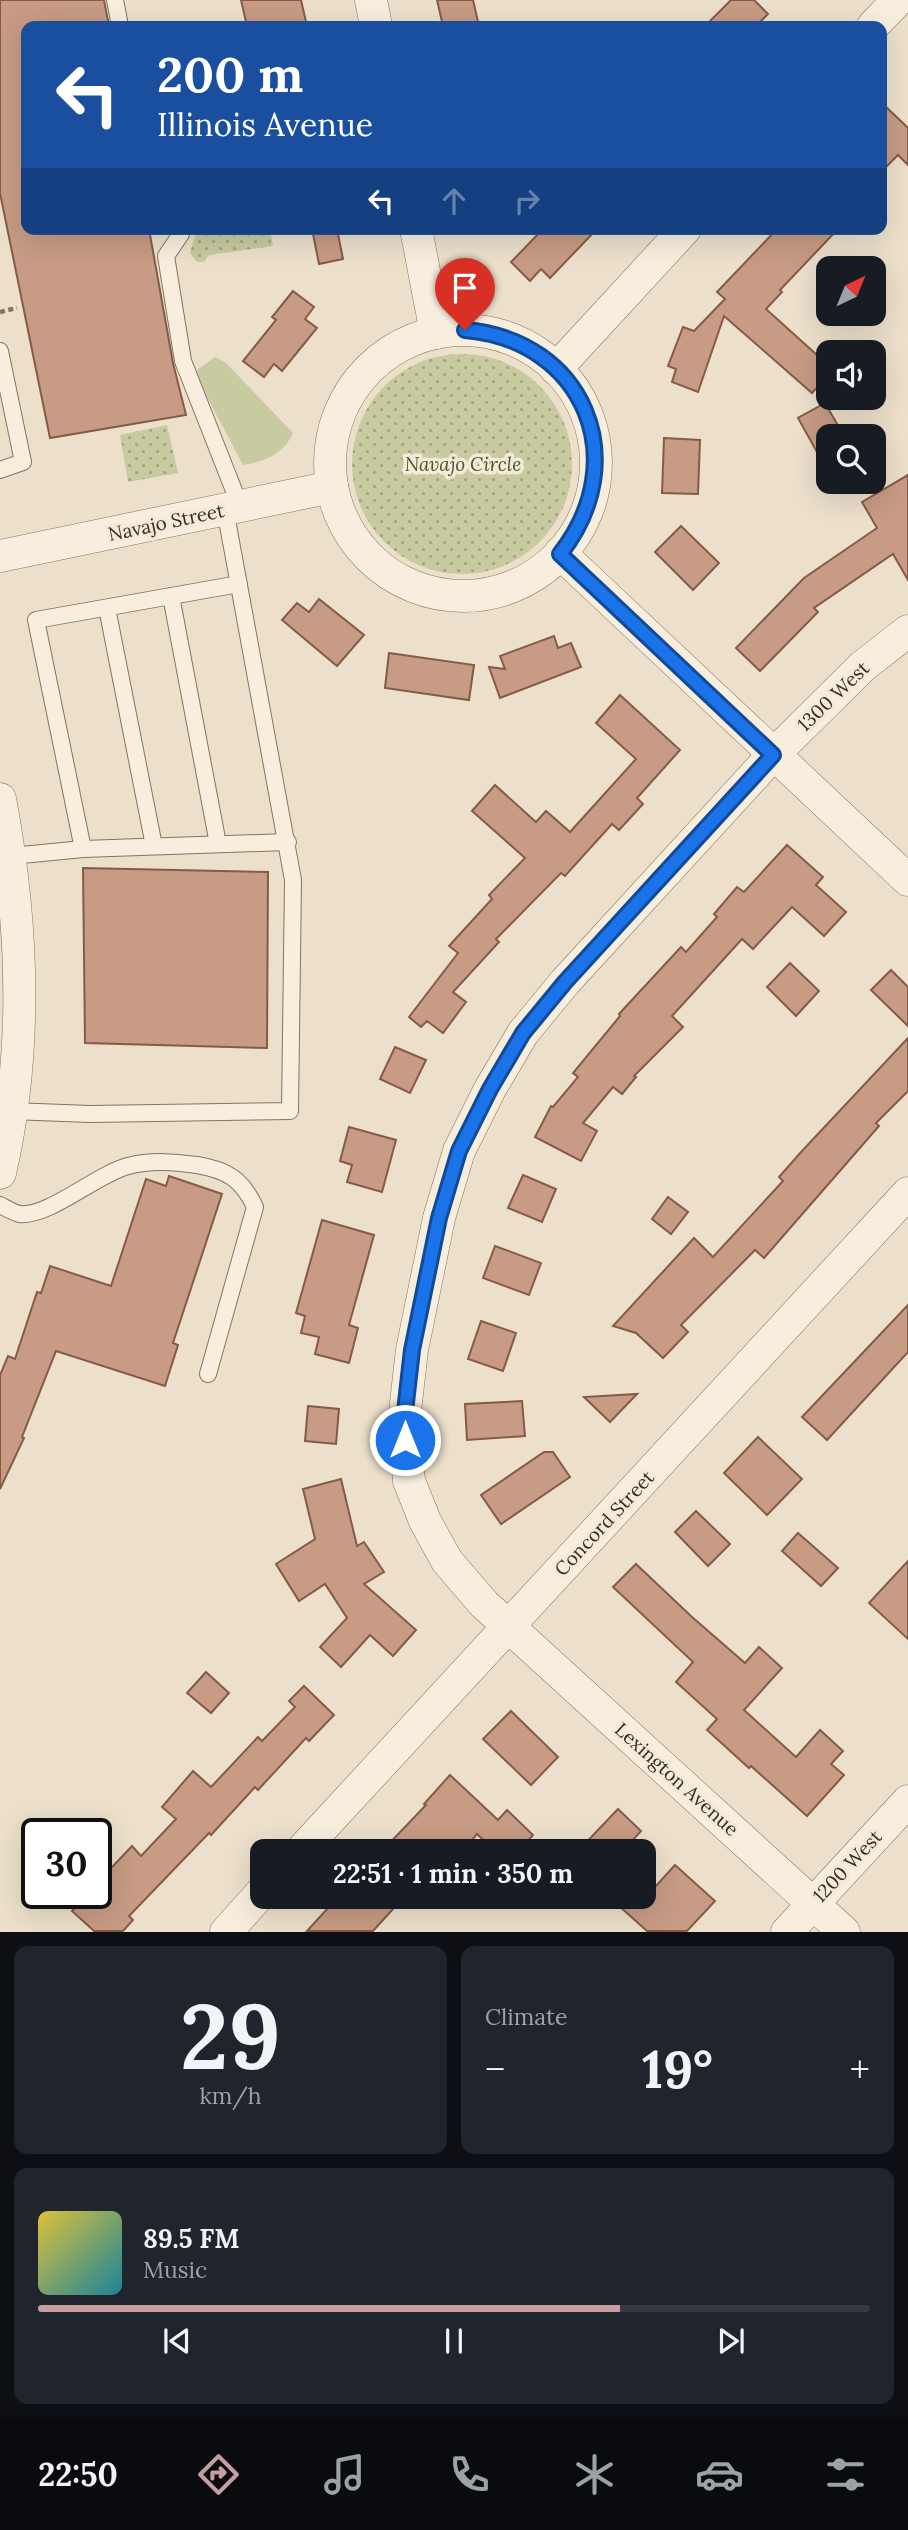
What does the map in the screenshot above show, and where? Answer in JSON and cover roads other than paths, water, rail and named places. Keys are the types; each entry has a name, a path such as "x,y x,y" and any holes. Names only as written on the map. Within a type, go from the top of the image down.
{"street":[{"path":"371,0 375,21"},
{"path":"878,21 898,0"},
{"path":"417,235 436,332"},
{"path":"556,369 679,235"},
{"path":"465,330 505,337 524,345 556,369 575,392 585,411 595,453 592,497 574,536 560,554 525,581 502,590 465,596 429,592 406,583 384,570 366,554 351,534 340,512 332,487 331,445 345,400 374,364 413,339 436,332 465,330"},
{"name":"Navajo Street","path":"0,556 332,487"},
{"path":"560,554 908,880"},
{"name":"1300 West","path":"509,1626 484,1604 447,1561 425,1521 408,1481 404,1420 412,1350 443,1204 459,1151 490,1089 523,1033 574,972 773,755 863,666 908,631"},
{"path":"0,799 11,856 19,971 18,1040 11,1111 0,1173"},
{"name":"Concord Street","path":"312,1839 908,1193"},
{"name":"Lexington Avenue","path":"509,1626 844,1931"},
{"name":"1200 West","path":"787,1931 908,1801"},
{"path":"226,1931 250,1905"}],"lane":[{"path":"115,0 119,21"},
{"path":"11,1111 90,1114 289,1111 294,898 288,842 239,584 232,508 183,361 166,256 180,235"},
{"path":"0,351 23,462 0,470"},
{"path":"83,849 36,620 239,584"},
{"path":"171,596 218,844"},
{"path":"107,608 154,846"},
{"path":"11,856 83,849 288,842"},
{"path":"0,1205 20,1214 50,1207 127,1166 166,1161 206,1167 233,1175 249,1193 255,1207 208,1374"}],"park label":[{"name":"Navajo Circle","path":"463,464"}]}
